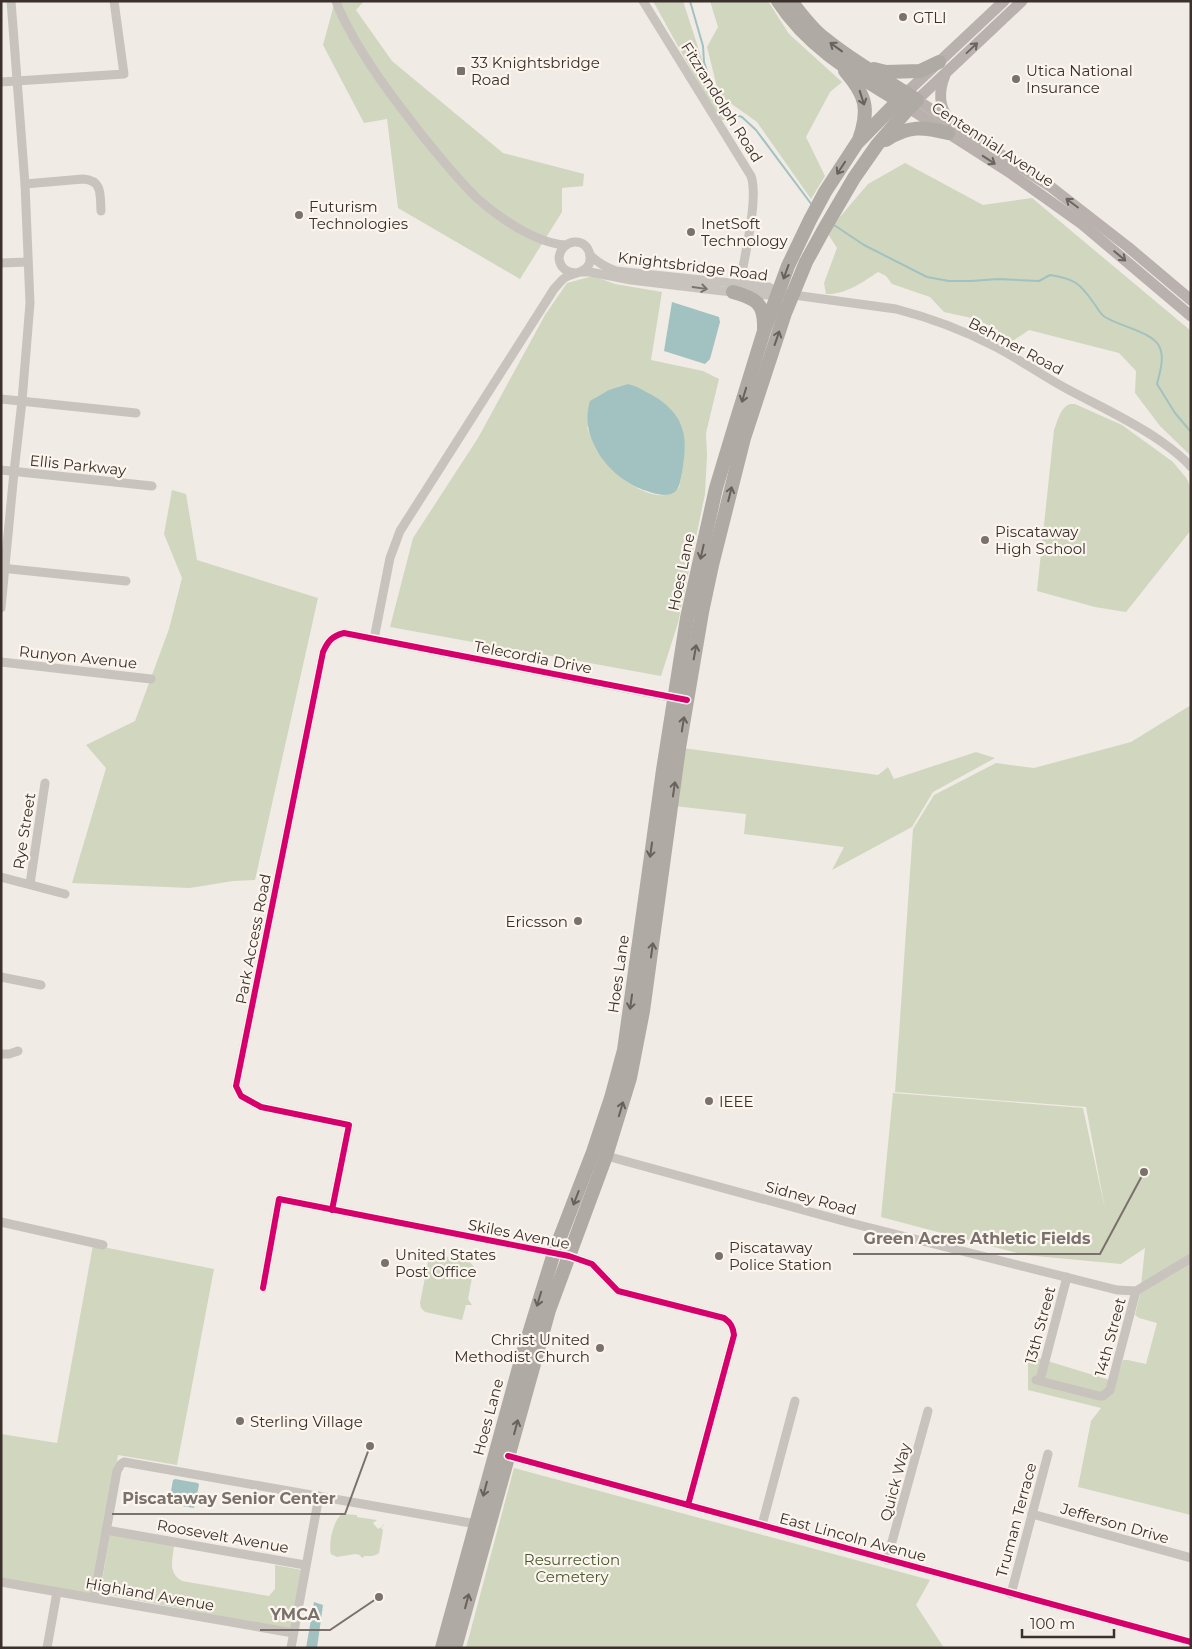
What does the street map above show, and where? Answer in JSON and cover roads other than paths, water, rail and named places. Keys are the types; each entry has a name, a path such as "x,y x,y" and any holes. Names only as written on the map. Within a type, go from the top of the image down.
{"highway":[{"name":"Centennial Avenue","path":"778,1 799,29 816,46 836,61 907,100"},
{"name":"Centennial Avenue","path":"791,1 803,18 824,38 866,67 907,100"},
{"path":"785,294 788,266 825,192 857,143 865,117 862,94 855,82 836,61"},
{"path":"866,67 886,72 942,68"},
{"path":"857,143 907,100"},
{"path":"785,294 806,262 854,178 907,100"},
{"path":"877,145 897,133 912,128 952,129"},
{"path":"736,288 758,303 764,317 764,332"},
{"name":"Hoes Lane","path":"455,1648 549,1310 569,1256 600,1154 611,1098 624,1050 680,699 687,618 716,488 764,332 785,294"},
{"name":"Hoes Lane","path":"680,699 744,438 768,362 785,294"},
{"name":"Hoes Lane","path":"442,1648 523,1353 554,1253 600,1154"}],"main road":[{"path":"952,129 940,99 942,68 1004,1"},
{"path":"907,100 1022,1"},
{"name":"Centennial Avenue","path":"907,100 952,129 1052,187 1191,300"},
{"name":"Centennial Avenue","path":"952,129 1082,224 1191,316"}],"street":[{"path":"1,608 3,569 22,401 30,303 27,262 26,184 11,1"},
{"path":"1,82 124,74 114,1"},
{"path":"336,1 347,27 375,74 392,98 460,181 502,217 540,239 552,244 565,245 578,242 586,246 590,255 589,265 580,273 567,276 554,289 400,532 390,558 374,639"},
{"name":"Fitzrandolph Road","path":"643,1 753,182 753,199 736,288"},
{"path":"26,184 91,180 99,189 101,211"},
{"path":"540,239 554,252 564,270 580,273"},
{"path":"554,289 560,271 559,253 565,245"},
{"name":"Knightsbridge Road","path":"590,255 606,268 616,271 736,288"},
{"path":"1,264 27,262"},
{"name":"Knightsbridge Road","path":"580,273 590,272 631,280 736,288 769,287 785,294"},
{"name":"Behmer Road","path":"785,294 896,309 974,336 1127,420 1181,456 1191,467"},
{"path":"1,399 136,413"},
{"name":"Ellis Parkway","path":"1,470 152,486"},
{"path":"3,569 126,581"},
{"name":"Park Access Road","path":"332,1210 348,1125 261,1106 242,1096 237,1090 236,1081 323,652 333,635 344,633 374,639"},
{"name":"Telecordia Drive","path":"374,639 680,699"},
{"name":"Runyon Avenue","path":"1,662 152,679"},
{"name":"Rye Street","path":"30,884 45,783"},
{"path":"1,878 65,894"},
{"path":"1,977 41,985"},
{"path":"1,1054 18,1051"},
{"name":"Sidney Road","path":"600,1154 847,1222 1117,1290 1136,1291"},
{"name":"Skiles Avenue","path":"263,1288 279,1198 569,1256 592,1264 618,1291 724,1318 730,1322 734,1335 688,1505"},
{"path":"1,1222 103,1246"},
{"path":"1136,1291 1191,1258"},
{"name":"13th Street","path":"1067,1277 1038,1380 1099,1396 1103,1396 1110,1390"},
{"name":"14th Street","path":"1110,1390 1136,1291"},
{"path":"762,1525 796,1401"},
{"name":"Quick Way","path":"887,1560 928,1411"},
{"name":"Truman Terrace","path":"1011,1594 1048,1454"},
{"name":"East Lincoln Avenue","path":"508,1456 1191,1642"},
{"path":"94,1598 117,1471 121,1464 127,1462 476,1524"},
{"path":"291,1648 318,1496"},
{"name":"Jefferson Drive","path":"1032,1514 1191,1558"},
{"name":"Roosevelt Avenue","path":"106,1530 305,1565"},
{"name":"Highland Avenue","path":"1,1582 293,1633"},
{"path":"47,1648 57,1592"}],"water":[{"path":"672,302 719,317 720,322 710,359 705,364 664,351"},
{"path":"628,384 663,402 672,410 682,428 685,448 684,460 677,490 673,493 667,495 657,494 634,486 621,478 600,456 593,443 589,430 588,415 590,401 609,390"},
{"path":"173,1480 198,1483 194,1508 170,1504"},
{"path":"314,1602 323,1605 317,1648 306,1648"}],"waterway":[{"path":"690,1 703,46 704,62 718,104 726,112 742,117 756,130 812,205"},
{"path":"834,225 864,245 927,277 949,281 998,279 1039,281 1050,275 1075,282 1084,290 1103,316 1143,333 1159,346 1162,355 1157,384 1175,413 1191,432"}],"place":[{"name":"GTLI","path":"903,17"},
{"name":"33 Knightsbridge Road","path":"461,71"},
{"name":"Utica National Insurance","path":"1016,79"},
{"name":"Futurism Technologies","path":"299,215"},
{"name":"InetSoft Technology","path":"691,232"},
{"name":"Piscataway High School","path":"985,540"},
{"name":"Ericsson","path":"578,921"},
{"name":"IEEE","path":"709,1101"},
{"name":"Green Acres Athletic Fields","path":"1144,1172"},
{"name":"Piscataway Police Station","path":"719,1256"},
{"name":"United States Post Office","path":"385,1263"},
{"name":"Christ United Methodist Church","path":"600,1348"},
{"name":"Sterling Village","path":"240,1421"},
{"name":"Piscataway Senior Center","path":"370,1446"},
{"name":"YMCA","path":"379,1597"}],"park label":[{"name":"Resurrection Cemetery","path":"572,1568"}]}
